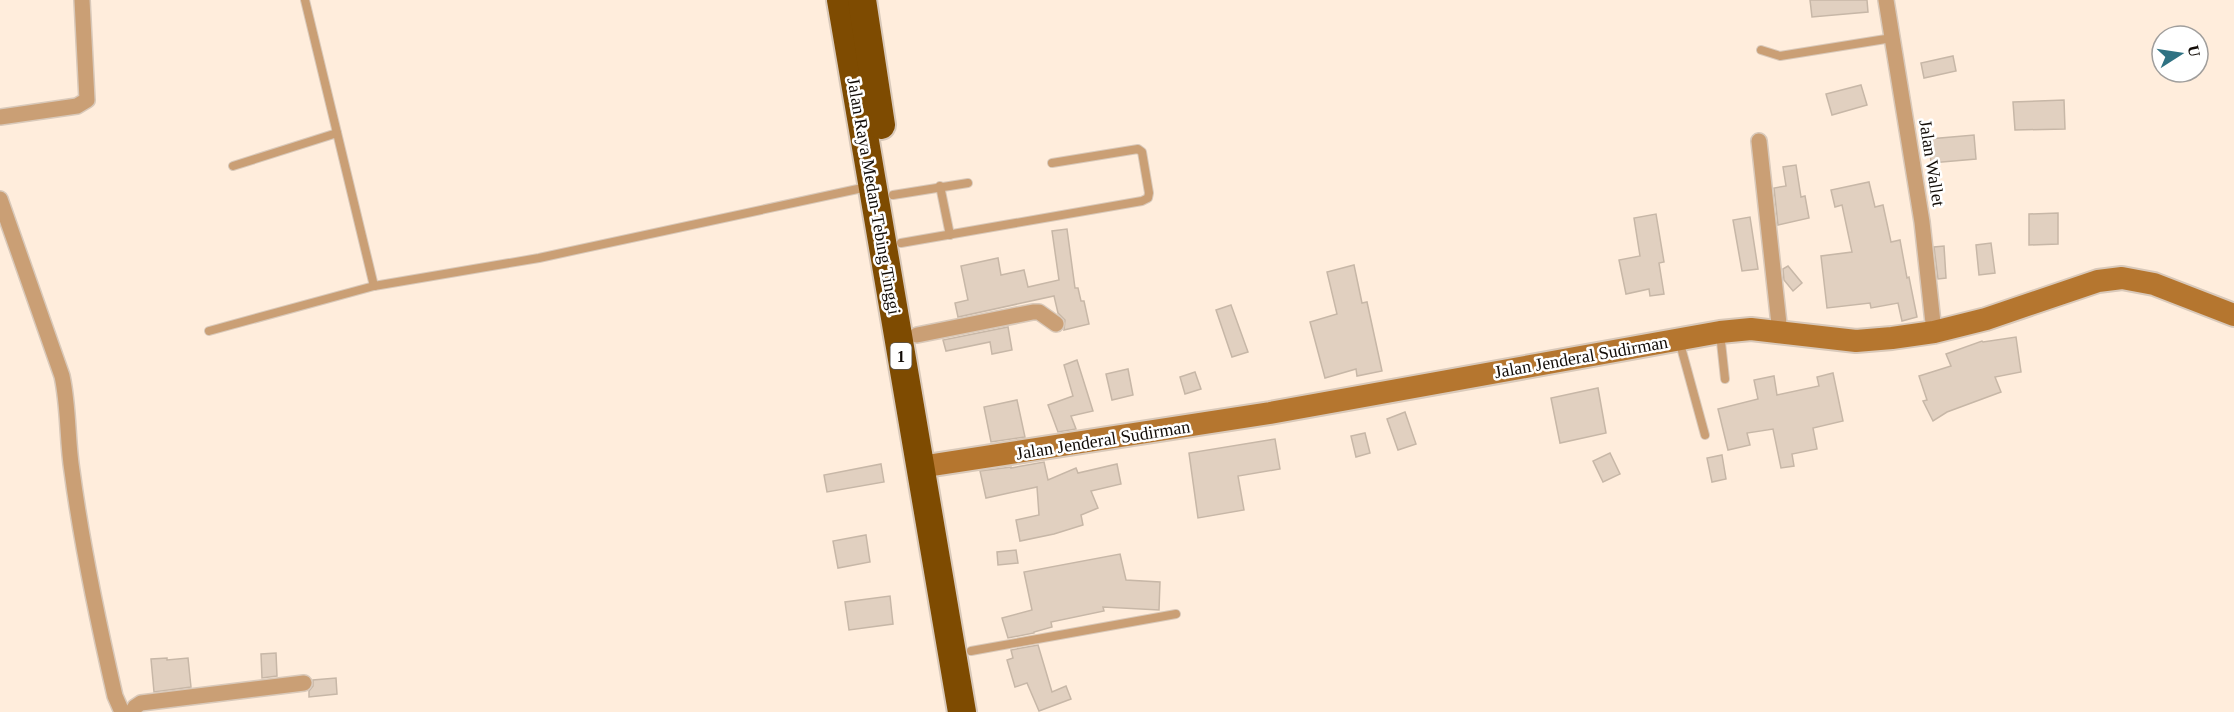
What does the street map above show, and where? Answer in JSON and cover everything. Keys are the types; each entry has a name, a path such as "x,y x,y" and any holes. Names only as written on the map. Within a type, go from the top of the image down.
{"highway":[{"name":"Jalan Raya Medan-Tebing Tinggi","path":"840,0 882,190 929,466 962,712"},
{"name":"Jalan Raya Medan-Tebing Tinggi","path":"862,0 882,190 901,243 917,335 929,466 971,651 981,712"}],"main road":[{"name":"Jalan Jenderal Sudirman","path":"929,466 1270,413 1720,332 1750,329 1856,341 1934,332 1986,318 2098,281 2122,278 2154,284 2234,315"}],"street":[{"path":"0,117 77,106 87,100 82,0"},
{"name":"Jalan Wallet","path":"1886,0 1922,222 1934,332"},
{"path":"1760,141 1780,333"},
{"path":"0,199 62,376 67,398 71,470 89,572 111,678 122,712"},
{"path":"917,335 1033,312 1039,312 1056,324"},
{"path":"132,712 141,703 304,683"}],"lane":[{"path":"305,0 374,286"},
{"path":"1761,50 1778,56 1788,56 1892,38"},
{"path":"233,166 337,133"},
{"path":"901,243 1142,201 1148,198 1142,152 1138,149 1052,163"},
{"path":"209,331 374,286 539,258 882,190 968,183"},
{"path":"940,186 950,235"},
{"path":"1720,332 1725,379"},
{"path":"1678,339 1705,435"},
{"path":"971,651 1176,614"}],"building":[{"path":"1810,0 1867,0 1868,12 1812,17"},
{"path":"1953,56 1956,71 1924,78 1921,63"},
{"path":"1861,85 1867,105 1832,115 1826,94"},
{"path":"2064,100 2065,129 2015,130 2013,102"},
{"path":"1974,135 1976,159 1931,163 1929,139"},
{"path":"1796,165 1801,197 1805,196 1809,218 1778,225 1774,188 1786,186 1783,167"},
{"path":"1869,182 1875,207 1883,205 1891,242 1900,240 1917,317 1902,321 1898,303 1871,308 1870,303 1827,308 1821,256 1852,252 1842,205 1835,207 1831,190"},
{"path":"2058,213 2058,244 2029,245 2029,214"},
{"path":"1656,214 1664,262 1659,263 1664,294 1650,296 1649,289 1626,294 1619,260 1640,256 1634,218"},
{"path":"1750,217 1758,269 1742,271 1733,220"},
{"path":"1067,229 1075,288 1078,288 1081,301 1084,301 1089,324 1064,330 1065,320 1058,313 1054,296 958,317 955,303 968,300 961,266 998,258 1001,275 1024,270 1028,287 1059,280 1052,231"},
{"path":"1991,243 1995,273 1979,275 1976,245"},
{"path":"1944,246 1946,278 1938,279 1934,247"},
{"path":"1354,265 1362,303 1367,302 1382,371 1357,376 1356,369 1325,378 1310,322 1337,314 1327,272"},
{"path":"1788,266 1802,283 1793,291 1784,280 1783,269"},
{"path":"1231,305 1248,352 1232,357 1216,310"},
{"path":"1008,327 1012,350 992,354 990,342 946,351 943,340"},
{"path":"2016,337 2021,372 1995,377 2001,392 1947,412 1933,421 1923,401 1927,400 1919,376 1951,366 1946,354 1982,341"},
{"path":"1077,360 1093,411 1071,416 1076,429 1058,432 1048,405 1073,396 1064,365"},
{"path":"1128,369 1133,395 1112,400 1106,374"},
{"path":"1195,372 1201,389 1185,394 1180,377"},
{"path":"1833,373 1843,421 1813,428 1817,449 1792,454 1794,466 1781,468 1773,429 1747,433 1750,445 1728,450 1718,409 1758,399 1754,380 1774,376 1777,395 1819,386 1817,377"},
{"path":"1598,388 1606,433 1560,443 1551,398"},
{"path":"1017,400 1025,437 991,442 984,407"},
{"path":"1405,412 1416,444 1398,450 1387,419"},
{"path":"1365,433 1370,453 1356,457 1351,436"},
{"path":"1275,439 1280,469 1238,476 1244,510 1198,518 1189,453"},
{"path":"1610,453 1620,474 1603,482 1593,461"},
{"path":"1722,455 1726,479 1712,482 1707,458"},
{"path":"1044,462 1048,480 1076,468 1078,473 1117,464 1121,484 1091,491 1098,508 1081,515 1083,525 1020,541 1016,520 1039,515 1037,487 986,498 980,471"},
{"path":"881,464 884,482 827,492 824,475"},
{"path":"866,535 870,562 838,568 833,541"},
{"path":"1016,550 1018,563 998,565 997,552"},
{"path":"1120,554 1126,580 1160,582 1159,610 1103,607 1104,611 1051,622 1052,627 1008,638 1002,618 1032,610 1024,572"},
{"path":"890,596 893,624 849,630 845,602"},
{"path":"1038,645 1052,692 1066,686 1071,699 1039,711 1027,683 1015,687 1007,660 1013,658 1011,650"},
{"path":"276,653 277,676 262,678 261,654"},
{"path":"167,658 167,660 188,658 191,687 154,692 151,659"},
{"path":"336,678 337,694 309,697 313,680"}]}
